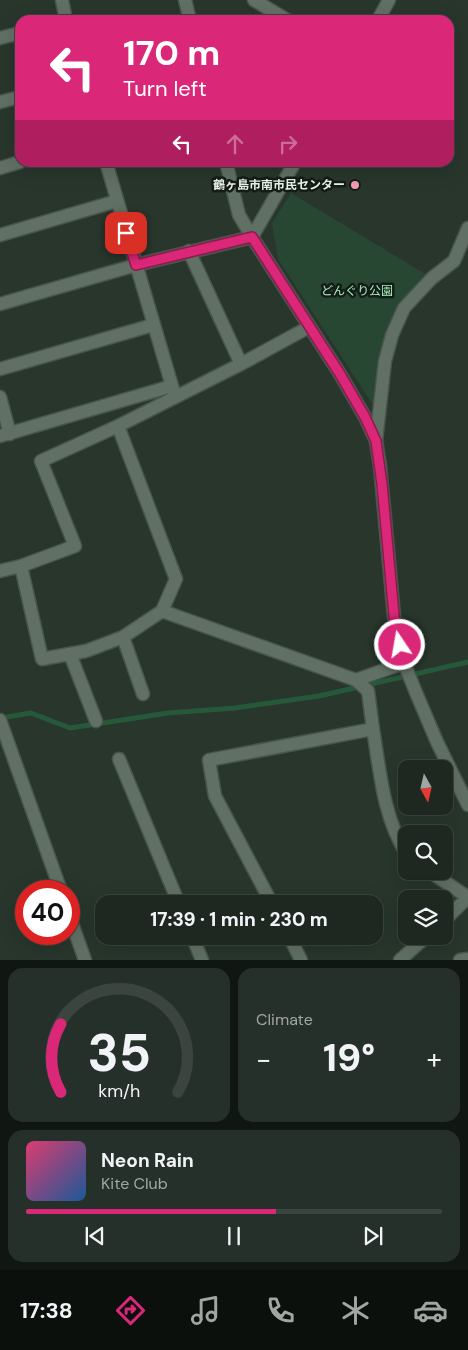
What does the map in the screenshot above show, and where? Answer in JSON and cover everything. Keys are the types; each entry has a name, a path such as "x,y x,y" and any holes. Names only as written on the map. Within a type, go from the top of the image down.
{"street":[{"path":"62,0 65,15"},
{"path":"185,0 189,15"},
{"path":"254,0 279,15"},
{"path":"381,15 389,0"},
{"path":"0,38 15,34"},
{"path":"0,102 15,98"},
{"path":"0,168 15,164"},
{"path":"107,167 174,391"},
{"path":"227,167 239,215 308,327 340,374 365,417 376,441"},
{"path":"0,304 136,265 252,237 292,167"},
{"path":"0,235 117,201"},
{"path":"468,228 454,261 432,278 404,308 392,335 385,361 376,441 381,475 395,626 404,663 437,742 468,805"},
{"path":"189,251 241,364"},
{"path":"0,369 153,325"},
{"path":"0,397 5,435 174,391 241,364 308,327"},
{"path":"0,571 21,566 76,546 41,461 118,426 174,391"},
{"path":"21,566 42,659 86,651 123,637 162,610 176,580 118,426"},
{"path":"162,610 356,680 368,691 384,798 398,839"},
{"path":"123,637 143,694"},
{"path":"70,654 96,721"},
{"path":"356,680 404,663"},
{"path":"0,720 57,880"},
{"path":"267,895 215,796 209,760 373,729"},
{"path":"119,759 175,895"},
{"path":"442,880 463,894 466,899 453,912"},
{"path":"80,945 85,960"},
{"path":"196,945 202,960"},
{"path":"294,945 301,960"},
{"path":"400,960 417,945"},
{"path":"460,960 468,959"}],"green space":[{"name":"どんぐり公園","path":"291,193 432,278 404,308 379,403 373,405 278,259 272,223"}],"waterway":[{"path":"7,717 31,713 70,728 168,713 235,708 319,696 468,662"}],"place":[{"name":"鶴ヶ島市南市民センター","path":"355,185"}],"route":[{"path":"126,233 136,265 252,237 308,327 340,374 365,417 376,441 382,484 395,626 400,645"}]}
